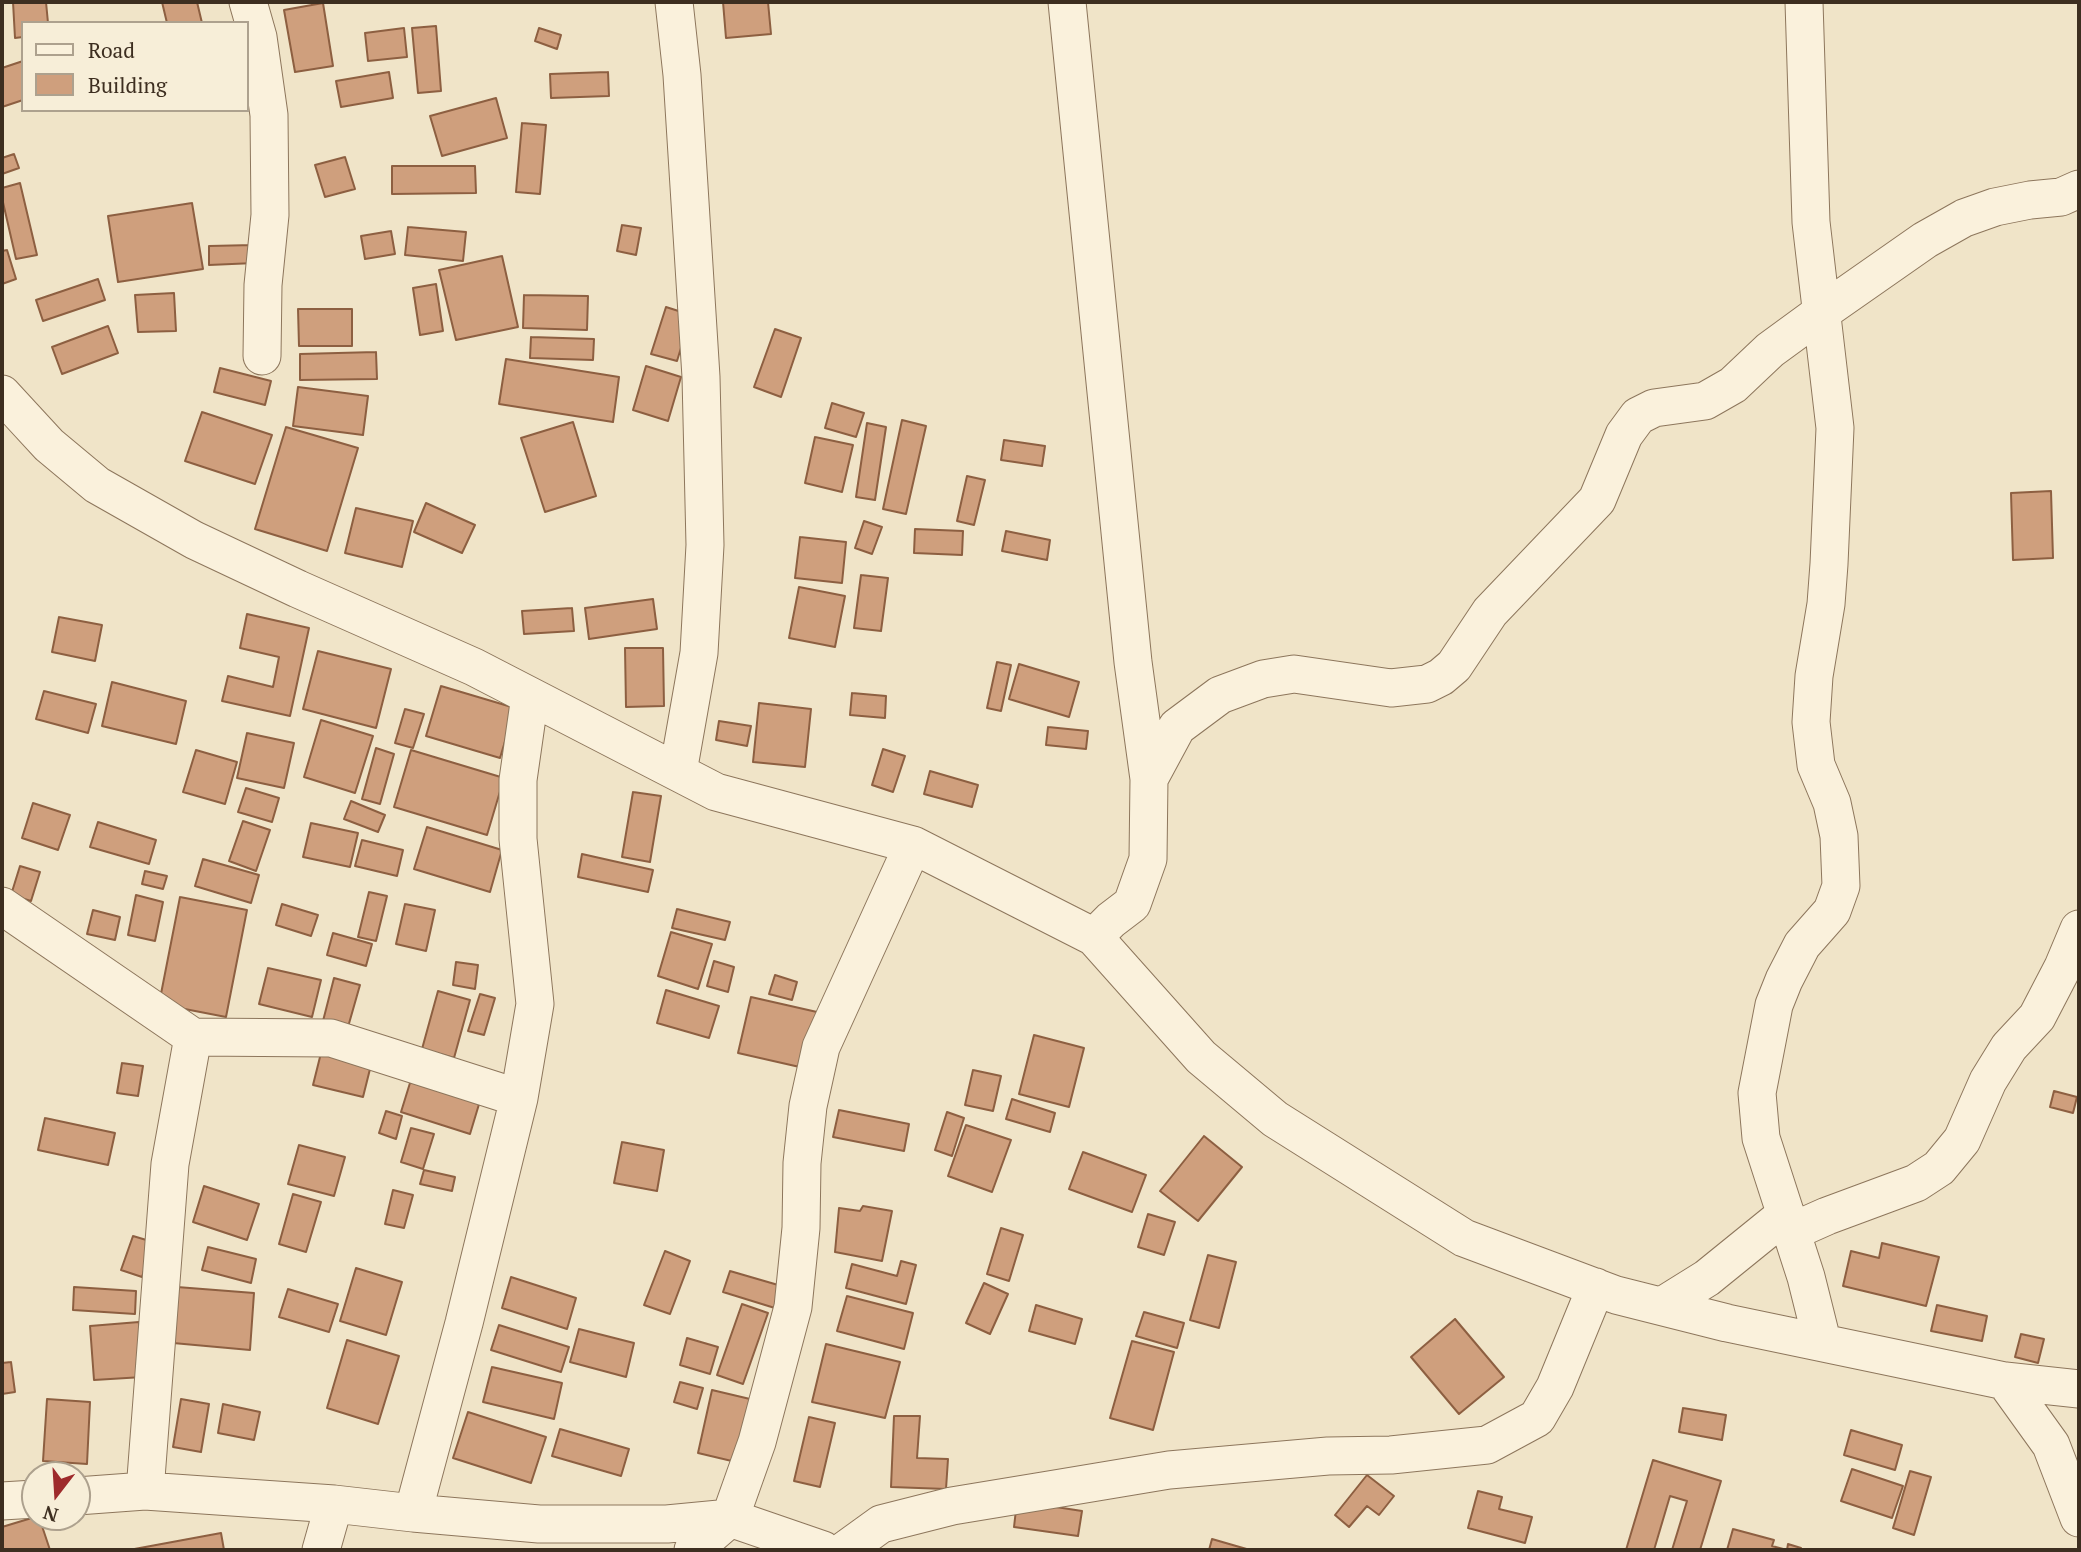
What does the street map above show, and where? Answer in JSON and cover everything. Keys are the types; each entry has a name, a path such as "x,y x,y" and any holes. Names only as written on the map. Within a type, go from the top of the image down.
{"street":[{"path":"248,2 258,37 269,115 270,215 263,285 262,356"},
{"path":"674,2 682,75 701,377 705,545 699,653 678,772"},
{"path":"1067,2 1133,662 1149,779 1148,859 1132,904 1094,937"},
{"path":"1804,2 1811,222 1835,428 1826,604 1814,676 1811,722 1816,765 1832,803 1839,836 1841,886 1832,911 1802,946 1784,980 1774,1005 1757,1093 1761,1138 1806,1277 1822,1341"},
{"path":"1149,779 1177,727 1220,695 1263,679 1294,674 1391,688 1427,684 1441,677 1454,666 1490,612 1597,500 1624,435 1638,416 1654,408 1705,401 1733,385 1770,351 1822,312 1925,240 1964,218 1995,206 2061,197 2079,189"},
{"path":"2,394 49,445 97,485 194,540 474,667 716,792 913,845 1094,937 1201,1057 1275,1119 1464,1238 1615,1294 1727,1323 2005,1381 2079,1389"},
{"path":"413,1513 464,1323 519,1098 535,1004 518,839 518,780 530,696"},
{"path":"693,1550 730,1518 757,1442 793,1307 802,1228 802,1163 808,1106 821,1047 913,845"},
{"path":"2,906 193,1037 331,1038 519,1098"},
{"path":"1662,1306 1789,1223 1827,1216 1916,1183 1939,1168 1962,1140 1988,1081 2009,1047 2037,1017 2079,929"},
{"path":"145,1491 170,1164 193,1037"},
{"path":"845,1550 881,1524 952,1506 1049,1490 1169,1471 1328,1456 1391,1455 1487,1445 1537,1418 1555,1387 1596,1287"},
{"path":"2005,1381 2051,1445 2079,1518"},
{"path":"91,1495 145,1491 334,1504 539,1524 667,1524 730,1518 823,1550"},
{"path":"2,1501 21,1500"},
{"path":"321,1550 334,1504"}],"building":[{"path":"13,2 46,2 48,21 21,21 21,37 15,38"},
{"path":"162,2 197,2 202,21 167,21"},
{"path":"723,2 768,2 771,34 726,38"},
{"path":"323,3 333,66 295,72 284,10"},
{"path":"436,26 441,91 418,93 412,28"},
{"path":"404,28 407,57 368,61 365,33"},
{"path":"539,28 561,35 557,49 535,41"},
{"path":"21,62 21,101 2,107 2,68"},
{"path":"389,72 393,98 341,107 336,81"},
{"path":"608,72 609,96 551,98 550,74"},
{"path":"496,98 507,138 442,156 430,116"},
{"path":"522,123 546,125 540,194 516,192"},
{"path":"14,154 19,168 2,174 2,158"},
{"path":"345,157 355,189 325,197 315,165"},
{"path":"392,166 475,166 476,193 392,194"},
{"path":"20,183 37,255 16,259 2,188"},
{"path":"192,203 203,269 118,282 108,216"},
{"path":"622,225 641,228 636,255 617,251"},
{"path":"408,227 466,232 463,261 405,255"},
{"path":"391,231 395,254 365,259 361,236"},
{"path":"254,245 255,263 209,265 209,246"},
{"path":"7,250 16,279 2,284 2,251"},
{"path":"502,256 518,327 456,340 439,270"},
{"path":"98,279 105,300 43,321 36,300"},
{"path":"436,284 443,331 420,335 413,288"},
{"path":"174,293 176,331 138,332 135,295"},
{"path":"524,295 588,296 587,330 523,328"},
{"path":"666,307 691,315 677,361 651,354"},
{"path":"298,309 352,309 352,346 299,346"},
{"path":"108,326 118,353 62,374 52,347"},
{"path":"775,329 801,338 781,397 754,387"},
{"path":"531,337 594,339 593,360 530,358"},
{"path":"376,352 377,379 300,380 300,354"},
{"path":"506,359 619,377 613,422 499,404"},
{"path":"646,366 681,377 668,421 633,410"},
{"path":"220,368 271,381 265,405 214,392"},
{"path":"298,387 368,396 363,435 293,426"},
{"path":"832,403 864,413 856,437 825,428"},
{"path":"202,412 272,435 255,484 185,461"},
{"path":"902,420 926,426 906,514 883,509"},
{"path":"573,422 596,496 545,512 521,438"},
{"path":"867,423 886,427 875,500 856,497"},
{"path":"286,427 358,448 327,551 255,529"},
{"path":"815,437 853,445 842,492 805,483"},
{"path":"1004,440 1045,446 1042,466 1001,460"},
{"path":"967,476 985,480 974,525 957,521"},
{"path":"2051,491 2053,558 2013,560 2011,493"},
{"path":"426,503 475,525 462,553 414,532"},
{"path":"356,508 413,521 402,567 345,553"},
{"path":"864,521 882,527 872,554 855,548"},
{"path":"915,529 963,531 962,555 914,553"},
{"path":"1006,531 1050,540 1047,560 1002,551"},
{"path":"800,537 846,542 842,583 795,578"},
{"path":"861,575 888,578 881,631 854,628"},
{"path":"799,587 845,596 835,647 789,638"},
{"path":"653,599 657,629 589,639 585,608"},
{"path":"572,608 574,631 524,634 522,611"},
{"path":"247,614 309,628 290,716 222,701 228,676 273,687 279,657 240,648"},
{"path":"59,617 102,625 95,661 52,652"},
{"path":"625,648 663,648 664,706 626,707"},
{"path":"318,651 391,669 376,728 303,709"},
{"path":"997,662 1011,665 1001,711 987,708"},
{"path":"1019,664 1079,682 1069,717 1009,699"},
{"path":"112,682 186,701 176,744 102,726"},
{"path":"441,686 515,708 500,758 426,736"},
{"path":"44,691 96,704 88,733 36,719"},
{"path":"852,693 886,696 885,718 850,715"},
{"path":"759,703 811,709 805,767 753,762"},
{"path":"405,709 424,714 413,748 395,743"},
{"path":"321,720 373,736 355,793 304,777"},
{"path":"719,721 751,726 747,746 716,740"},
{"path":"1048,727 1088,731 1086,749 1046,745"},
{"path":"247,733 294,743 284,788 237,778"},
{"path":"376,748 394,754 380,804 362,799"},
{"path":"883,749 905,756 893,792 872,785"},
{"path":"196,750 237,762 225,804 183,792"},
{"path":"411,750 504,778 487,835 394,807"},
{"path":"930,771 978,785 972,807 924,794"},
{"path":"246,788 279,798 272,822 238,812"},
{"path":"633,792 661,796 650,862 622,857"},
{"path":"351,801 385,815 378,832 344,819"},
{"path":"33,803 70,815 58,850 22,838"},
{"path":"243,821 270,830 256,871 229,861"},
{"path":"98,822 156,840 149,864 90,847"},
{"path":"311,823 358,833 350,867 303,857"},
{"path":"427,827 502,850 490,892 414,869"},
{"path":"362,840 403,850 397,876 355,866"},
{"path":"582,854 653,870 648,892 578,877"},
{"path":"203,859 259,875 251,903 195,886"},
{"path":"20,866 40,872 31,901 11,895"},
{"path":"145,871 167,876 163,889 142,884"},
{"path":"369,892 387,896 376,941 358,937"},
{"path":"136,895 163,902 155,941 128,935"},
{"path":"180,897 247,910 226,1017 159,1004"},
{"path":"282,904 318,915 311,936 276,925"},
{"path":"405,904 435,910 426,951 396,944"},
{"path":"677,909 730,922 725,940 672,928"},
{"path":"93,910 120,917 115,940 87,934"},
{"path":"671,932 712,944 698,989 658,976"},
{"path":"333,933 372,944 366,966 327,955"},
{"path":"714,961 734,967 728,992 707,986"},
{"path":"456,962 478,965 475,989 453,985"},
{"path":"268,968 321,980 312,1017 259,1004"},
{"path":"775,975 797,982 792,1000 769,994"},
{"path":"334,978 360,985 348,1027 323,1021"},
{"path":"666,990 719,1006 709,1038 657,1023"},
{"path":"438,991 470,1000 454,1058 422,1049"},
{"path":"480,994 495,998 484,1035 468,1031"},
{"path":"751,997 817,1012 804,1068 738,1053"},
{"path":"1034,1035 1084,1048 1069,1107 1019,1094"},
{"path":"321,1053 371,1065 363,1097 313,1085"},
{"path":"122,1063 143,1066 138,1096 117,1093"},
{"path":"414,1070 483,1091 470,1134 401,1112"},
{"path":"973,1070 1001,1076 993,1111 965,1105"},
{"path":"2054,1091 2077,1097 2073,1113 2050,1107"},
{"path":"1012,1099 1055,1113 1050,1132 1006,1119"},
{"path":"839,1110 909,1124 904,1151 833,1137"},
{"path":"386,1111 402,1116 396,1139 379,1133"},
{"path":"947,1112 964,1118 952,1156 935,1150"},
{"path":"45,1118 115,1133 108,1165 38,1150"},
{"path":"966,1125 1011,1140 992,1192 948,1176"},
{"path":"411,1128 434,1134 423,1169 401,1162"},
{"path":"1204,1136 1242,1167 1198,1221 1160,1191"},
{"path":"622,1142 664,1150 657,1191 614,1183"},
{"path":"299,1145 345,1157 334,1196 288,1184"},
{"path":"1083,1152 1146,1175 1132,1212 1069,1189"},
{"path":"424,1170 455,1177 452,1191 420,1184"},
{"path":"204,1186 259,1204 247,1240 193,1222"},
{"path":"393,1190 413,1195 404,1228 385,1224"},
{"path":"293,1194 321,1202 306,1252 279,1244"},
{"path":"863,1206 892,1211 882,1261 835,1252 839,1208 860,1211"},
{"path":"1148,1214 1175,1222 1164,1255 1138,1247"},
{"path":"1001,1228 1023,1235 1009,1281 987,1274"},
{"path":"133,1236 153,1242 142,1277 121,1270"},
{"path":"1882,1243 1939,1257 1926,1306 1843,1286 1851,1251 1879,1258"},
{"path":"208,1247 256,1259 251,1283 202,1270"},
{"path":"665,1251 690,1261 670,1314 644,1305"},
{"path":"1208,1255 1236,1262 1219,1328 1190,1320"},
{"path":"901,1261 916,1265 906,1304 846,1288 852,1264 897,1276"},
{"path":"356,1268 402,1282 386,1335 340,1321"},
{"path":"730,1271 785,1287 778,1309 723,1292"},
{"path":"511,1277 576,1298 567,1329 502,1308"},
{"path":"984,1283 1008,1294 990,1334 966,1323"},
{"path":"74,1287 136,1291 135,1314 73,1310"},
{"path":"177,1287 254,1293 250,1350 173,1343"},
{"path":"288,1289 338,1304 329,1332 279,1317"},
{"path":"847,1296 913,1313 904,1349 837,1331"},
{"path":"742,1304 768,1313 743,1384 717,1375"},
{"path":"1036,1305 1082,1319 1075,1344 1029,1331"},
{"path":"1937,1305 1987,1316 1982,1341 1931,1331"},
{"path":"1144,1312 1184,1323 1177,1348 1136,1336"},
{"path":"1455,1319 1504,1377 1459,1414 1411,1357"},
{"path":"139,1322 143,1377 94,1380 90,1326"},
{"path":"499,1325 569,1347 561,1372 491,1350"},
{"path":"579,1329 634,1343 626,1377 570,1362"},
{"path":"2021,1334 2044,1339 2038,1363 2015,1357"},
{"path":"687,1338 718,1347 710,1374 680,1365"},
{"path":"347,1340 399,1356 378,1424 327,1408"},
{"path":"1132,1341 1174,1352 1153,1430 1110,1418"},
{"path":"826,1344 900,1362 885,1418 812,1402"},
{"path":"11,1362 15,1392 2,1394 2,1363"},
{"path":"492,1367 562,1383 554,1419 483,1402"},
{"path":"680,1382 703,1388 697,1409 674,1402"},
{"path":"712,1390 750,1399 736,1462 698,1453"},
{"path":"47,1399 90,1402 87,1461 43,1461"},
{"path":"181,1399 209,1404 201,1452 173,1447"},
{"path":"223,1404 260,1412 254,1440 218,1433"},
{"path":"1683,1408 1726,1415 1722,1440 1679,1432"},
{"path":"468,1412 546,1437 531,1483 453,1458"},
{"path":"894,1416 920,1416 917,1458 948,1459 946,1489 891,1487"},
{"path":"809,1417 835,1423 820,1487 794,1481"},
{"path":"560,1429 629,1449 621,1476 552,1456"},
{"path":"1851,1430 1902,1445 1895,1470 1844,1455"},
{"path":"1653,1460 1721,1481 1700,1550 1672,1550 1687,1501 1670,1496 1654,1550 1626,1550"},
{"path":"1852,1469 1903,1486 1892,1518 1841,1501"},
{"path":"1910,1471 1931,1477 1914,1535 1893,1528"},
{"path":"1367,1475 1394,1496 1379,1515 1367,1506 1349,1527 1335,1515"},
{"path":"1478,1491 1502,1497 1499,1509 1532,1517 1525,1543 1468,1528"},
{"path":"1017,1501 1082,1511 1078,1536 1014,1527"},
{"path":"21,1521 21,1531 44,1531 50,1550 2,1550 2,1527"},
{"path":"1733,1529 1774,1540 1772,1546 1787,1550 1727,1550"},
{"path":"221,1533 224,1550 129,1550"},
{"path":"1212,1539 1250,1550 1209,1550"},
{"path":"1788,1544 1801,1548 1800,1550 1787,1550"}]}
